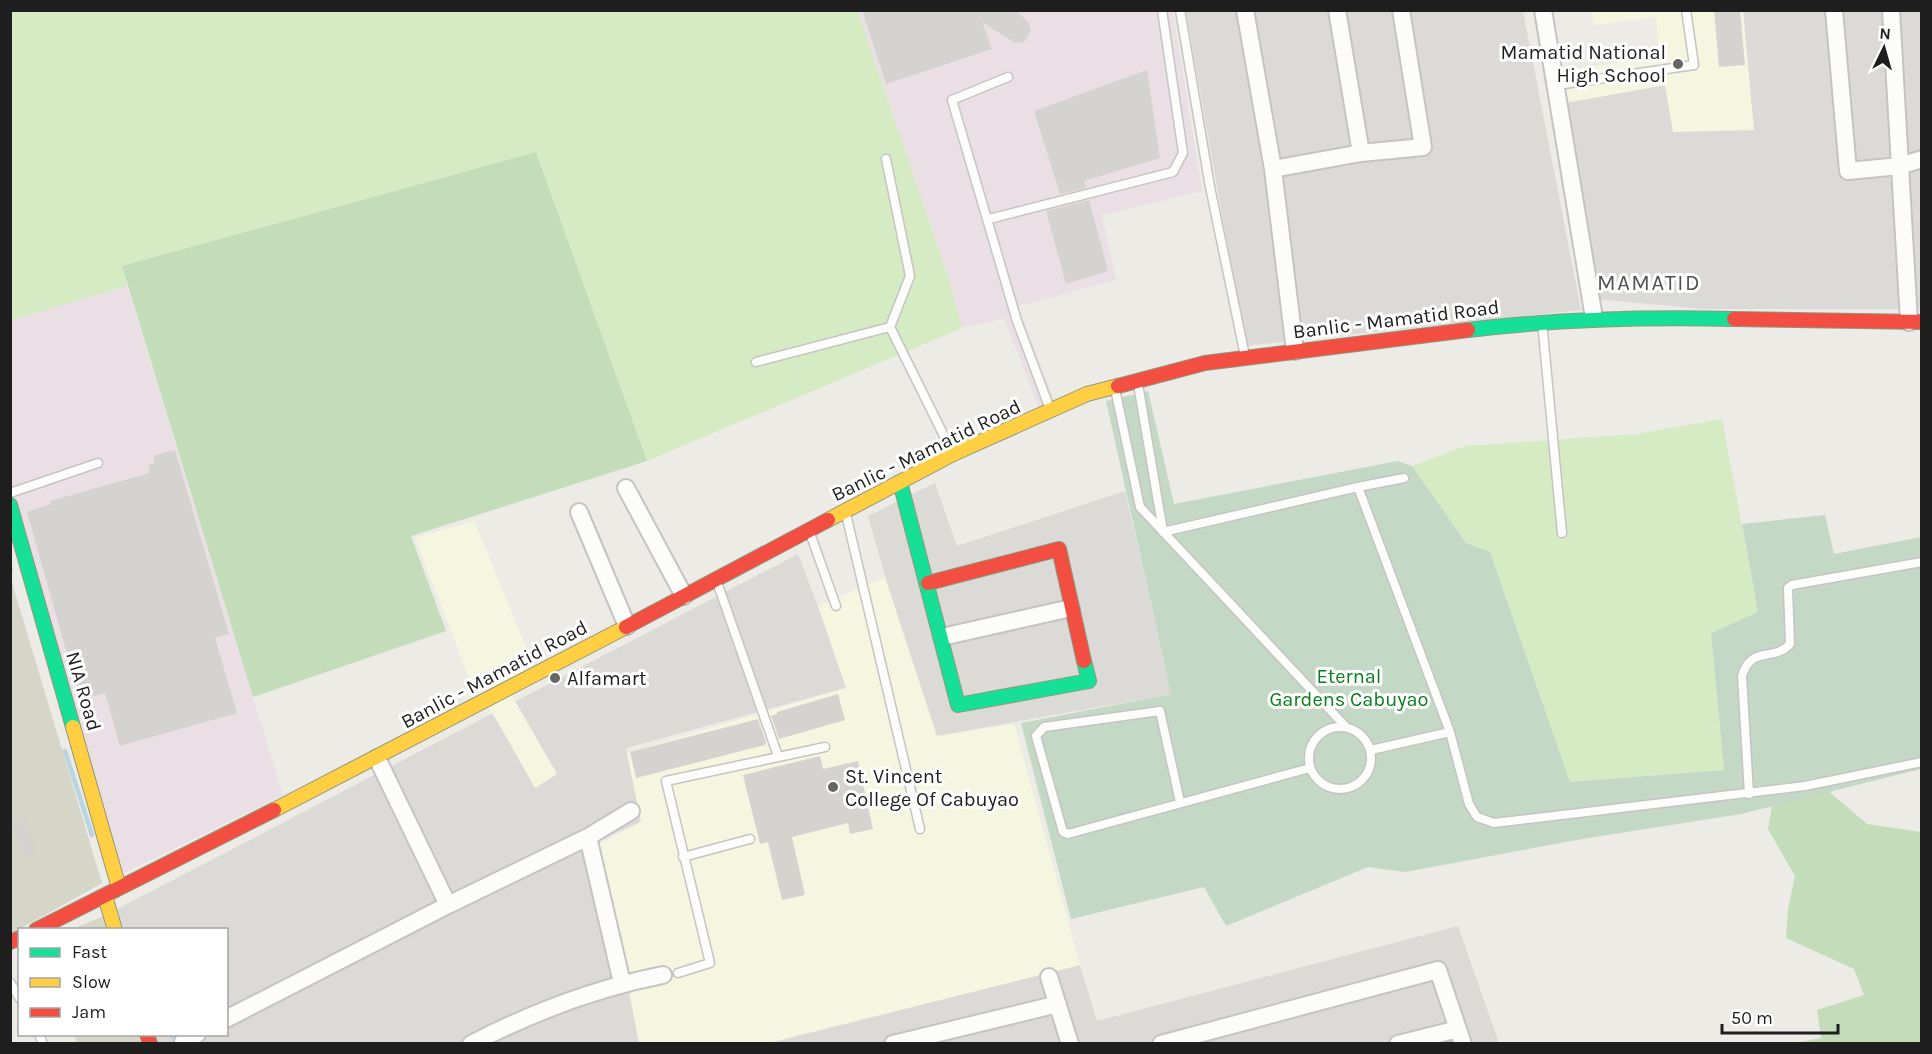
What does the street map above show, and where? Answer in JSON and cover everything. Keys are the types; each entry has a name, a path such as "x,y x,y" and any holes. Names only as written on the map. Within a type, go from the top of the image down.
{"main road":[{"name":"Banlic - Mamatid Road","path":"40,928 377,758 953,454 1087,394 1206,363 1542,321 1594,318 1915,322"},
{"path":"900,482 958,705 1089,681 1059,549 928,583"},
{"name":"NIA Road","path":"10,505 119,888"},
{"path":"105,896 114,928"}],"street":[{"path":"1245,10 1273,169 1294,351"},
{"path":"1337,10 1361,153"},
{"path":"1273,169 1361,153 1423,147 1401,10"},
{"path":"1543,10 1594,318"},
{"path":"1834,10 1848,171 1900,166 1922,159"},
{"path":"1891,10 1900,166 1915,322"},
{"path":"626,488 684,596"},
{"path":"579,512 627,626"},
{"path":"942,637 1071,608"},
{"path":"377,758 448,905"},
{"path":"228,1018 448,905 588,837 631,811"},
{"path":"588,837 622,983"},
{"path":"1161,1044 1438,970 1460,1036 1398,1044"},
{"path":"471,1044 511,1023 622,983 670,974"},
{"path":"1049,977 1070,1044"},
{"path":"893,1044 1058,1004"}],"lane":[{"path":"989,219 1173,172 1184,153 1162,10"},
{"path":"1180,10 1210,187 1245,357"},
{"path":"1557,85 1694,65 1686,10"},
{"path":"1008,77 952,100 989,219 1017,321 1050,410"},
{"path":"886,159 910,276 890,327 953,454"},
{"path":"1542,321 1562,533"},
{"path":"756,362 890,327"},
{"path":"1137,381 1163,532"},
{"path":"1114,388 1140,507 1346,727 1362,735 1371,750 1372,759 1366,775 1347,788 1325,785 1310,768 1309,752 1316,737 1330,728 1346,727"},
{"path":"10,493 98,463"},
{"path":"1163,532 1404,478"},
{"path":"1358,487 1450,732 1469,804 1477,817 1494,823 1749,794 1805,786 1922,762"},
{"path":"845,511 920,830"},
{"path":"808,530 836,606"},
{"path":"1749,794 1742,676 1745,664 1759,655 1785,650 1790,644 1788,588 1792,585 1922,562"},
{"path":"716,579 778,756"},
{"path":"1180,802 1160,711 1044,727 1036,736 1063,832 1075,833 1180,802 1310,768"},
{"path":"1371,750 1450,732"},
{"path":"670,974 710,963 666,781 825,747"},
{"path":"683,857 750,839"},
{"path":"10,982 18,996"}],"shaded area":[{"path":"857,11 1173,11 1202,191 1102,215 1116,280 1018,306 1055,403 1039,408 1004,318 962,328 949,279"},
{"path":"1186,11 1523,11 1581,310 1245,346"},
{"name":"Mamatid National High School","path":"1592,11 1743,11 1754,130 1673,132 1665,85 1565,103 1559,72 1659,56 1656,17 1594,25"},
{"path":"1743,11 1921,11 1921,309 1703,309 1595,299 1565,103 1665,85 1753,130"},
{"path":"127,286 283,795 122,874 11,496 11,320"},
{"path":"935,483 957,546 1125,491 1171,694 931,737 868,516"},
{"path":"474,521 536,671 507,687 557,774 535,788 496,719 473,688 415,538"},
{"path":"798,554 849,687 626,748 642,821 599,841 626,967 697,1043 140,1043 137,1036 228,1036 228,928 105,928 102,917"},
{"path":"10,576 102,883 10,933"},
{"name":"St. Vincent College Of Cabuyao","path":"885,577 937,736 1014,724 1080,965 767,1043 639,1043 600,844 641,822 627,753 846,688 818,606"},
{"path":"102,917 105,928 75,928"},
{"path":"1458,926 1499,1043 766,1044 1080,965 1097,1021"},
{"path":"74,1036 137,1036 140,1043 77,1043"}],"green space":[{"path":"857,10 949,279 962,328 647,461 536,152 123,266 127,286 11,320 11,11"},
{"path":"536,152 647,461 411,536 446,631 253,697 122,266"},
{"name":"Eternal Gardens Cabuyao","path":"1148,391 1174,504 1398,461 1412,466 1466,543 1490,552 1570,782 1724,770 1711,633 1758,612 1742,524 1825,515 1834,554 1921,537 1921,769 1741,814 1582,839 1405,872 1368,867 1226,926 1204,887 1071,919 1021,723 1171,694 1106,401"},
{"path":"1722,419 1758,612 1711,633 1724,770 1570,782 1490,552 1466,543 1412,466 1465,446 1637,434"},
{"path":"1799,766 1867,824 1921,832 1921,1043 1796,1043 1821,1038 1817,1010 1864,995 1854,969 1786,938 1788,909 1795,876 1768,829 1774,795"}],"building":[{"path":"862,10 1016,10 1028,22 1031,30 1024,42 1015,43 982,22 992,49 886,84"},
{"name":"Mamatid National High School","path":"1714,10 1740,10 1745,65 1719,67"},
{"path":"1147,70 1160,158 1084,181 1086,188 1060,194 1034,111"},
{"path":"1089,200 1108,271 1066,284 1046,211"},
{"path":"175,450 229,634 215,638 237,713 120,746 105,693 80,700 27,512 51,504 50,501 150,473 148,465 155,463 153,456"},
{"path":"838,694 845,720 779,739 771,716 777,712"},
{"path":"758,719 765,745 636,778 630,752"},
{"path":"820,756 823,769 858,761 873,829 850,834 848,823 792,837 805,895 782,900 768,842 760,844 743,775"},
{"path":"26,819 36,852 22,856 12,823"}],"waterway":[{"path":"65,751 92,835"},
{"path":"173,1036 176,1044"}],"traffic: fast":[{"path":"1468,330 1534,323 1601,320 1734,319"},
{"path":"900,482 958,705 1089,681 1084,661"},
{"path":"10,505 73,727"}],"traffic: slow":[{"path":"828,520 953,454 1087,394 1118,386"},
{"path":"274,810 626,627"},
{"path":"73,727 119,888"},
{"path":"105,896 114,928"}],"traffic: jam":[{"path":"1734,319 1922,322"},
{"path":"1118,386 1205,363 1468,330"},
{"path":"626,627 828,520"},
{"path":"928,583 1059,549 1084,661"},
{"path":"40,928 274,810"},
{"path":"10,942 18,939"},
{"path":"148,1036 150,1044"}],"place":[{"name":"Mamatid National High School","path":"1678,64"},
{"name":"Alfamart","path":"555,678"},
{"name":"St. Vincent College Of Cabuyao","path":"833,787"}],"district":[{"name":"MAMATID","path":"1649,282"}]}
